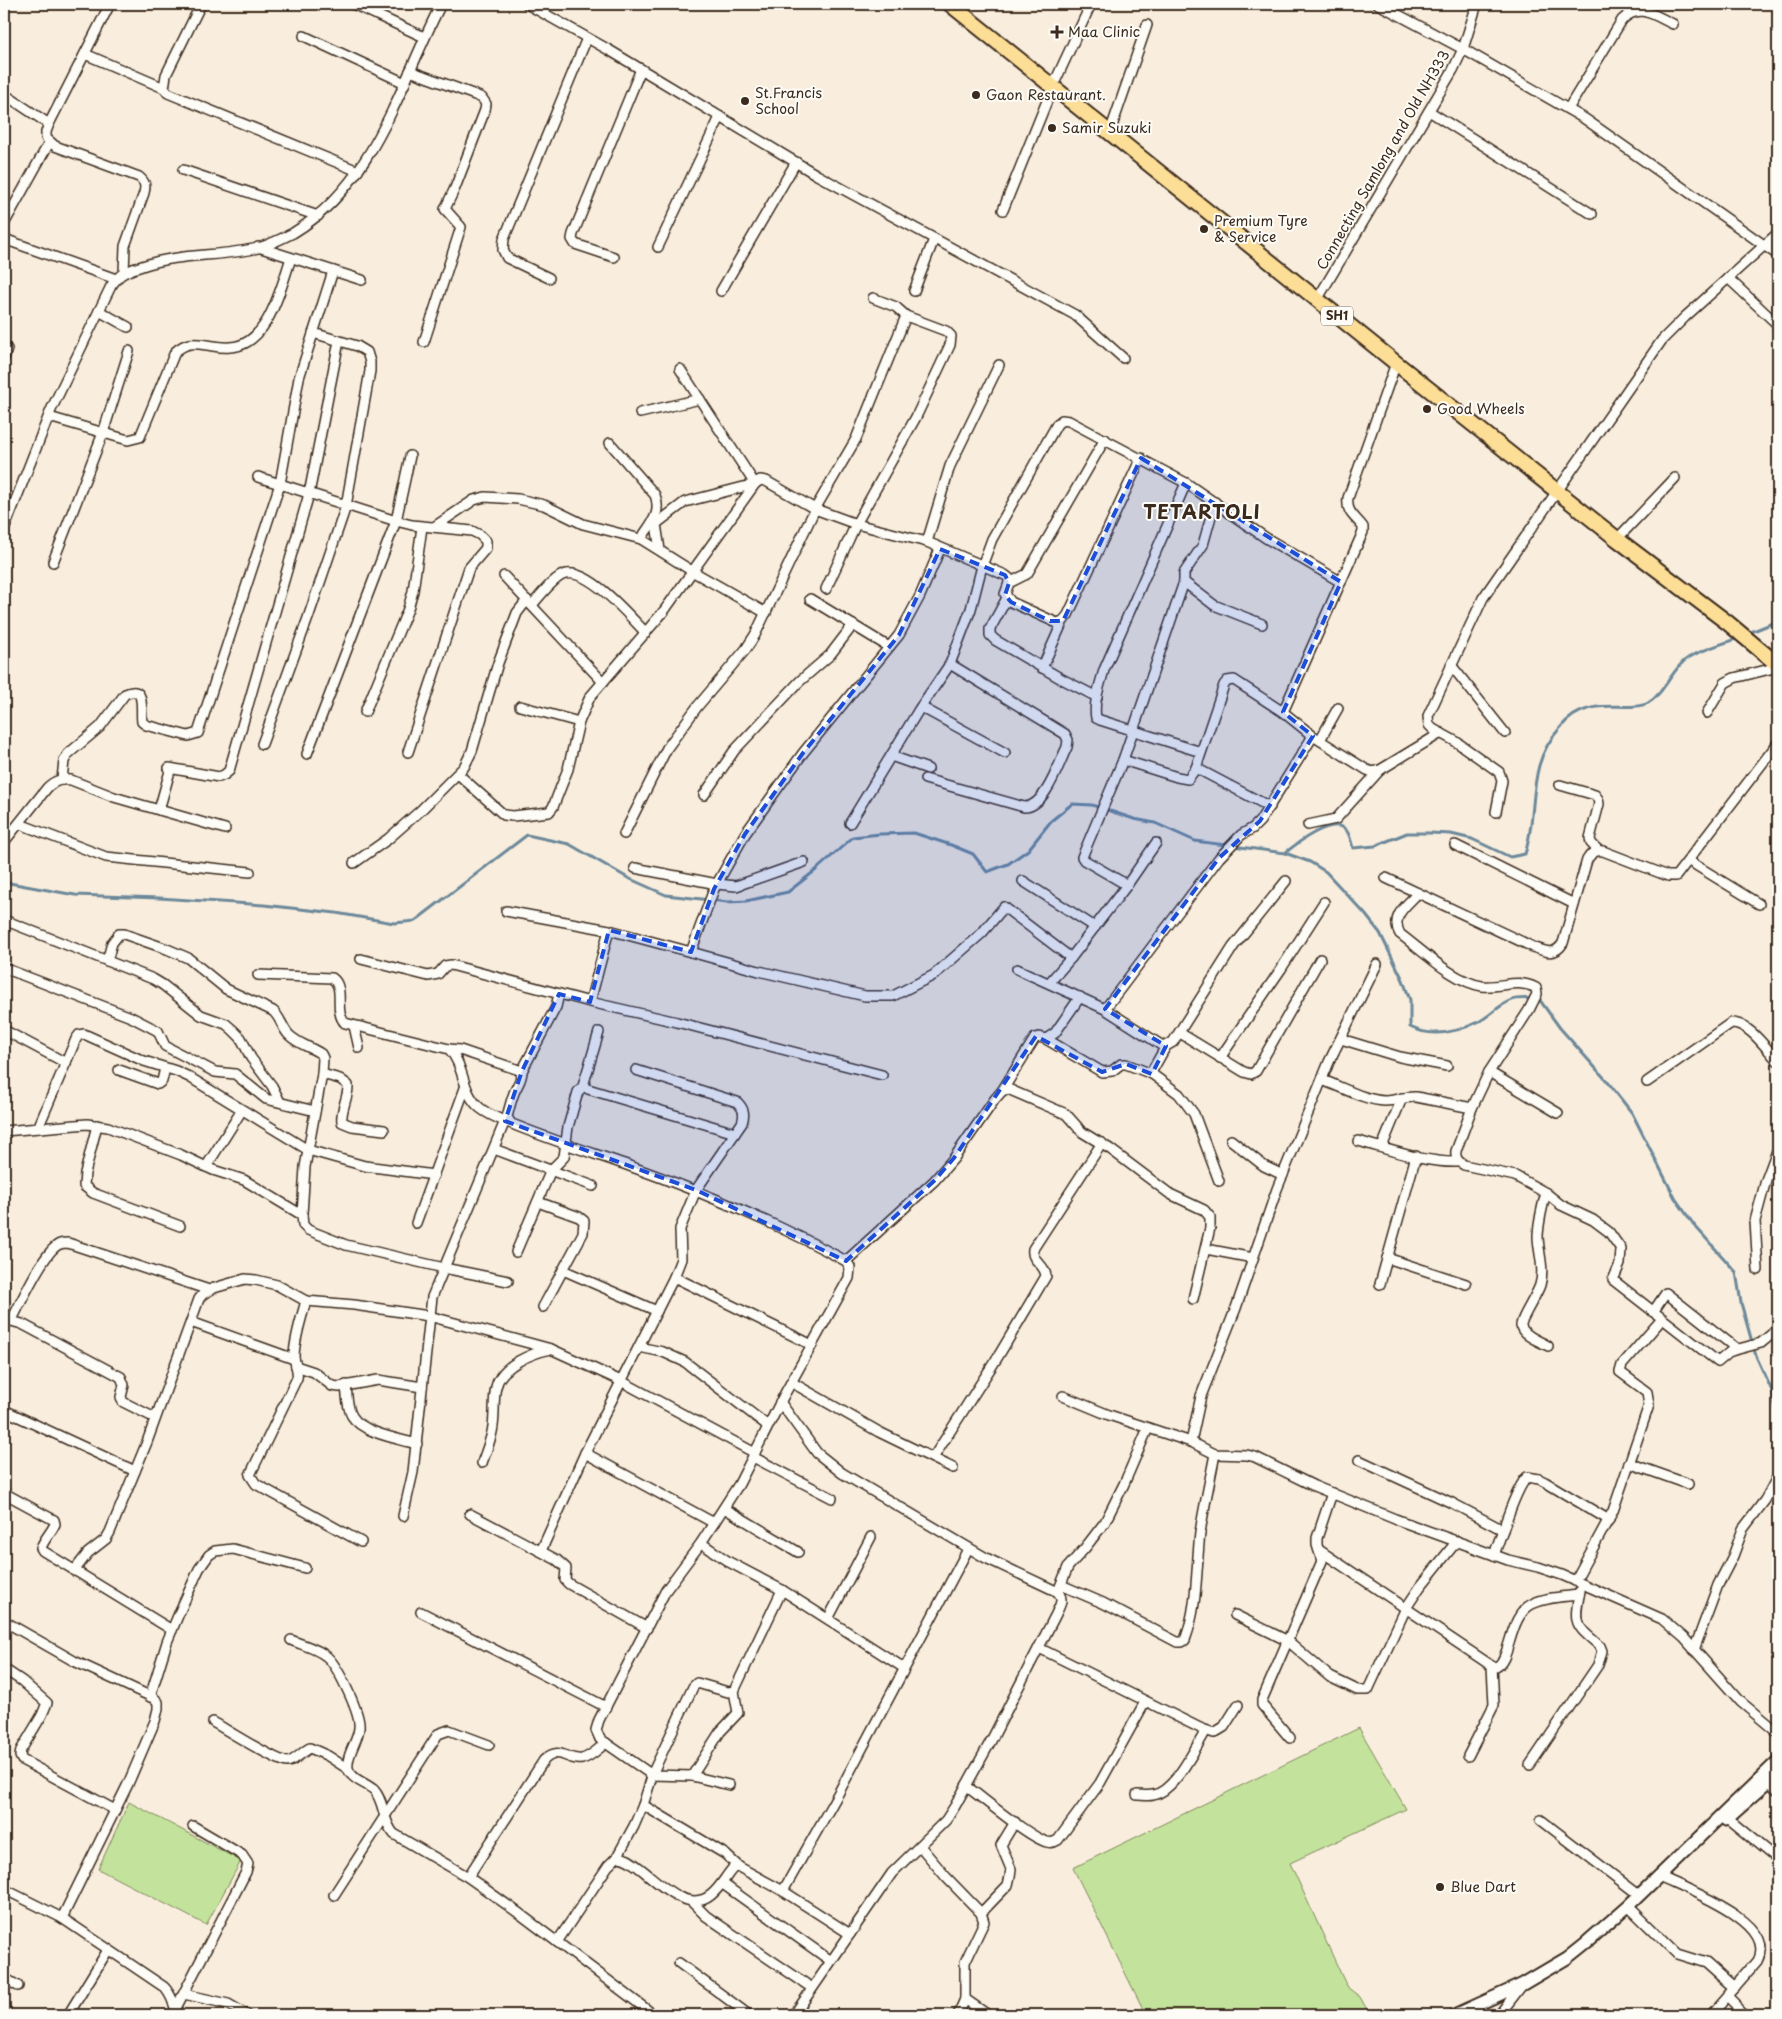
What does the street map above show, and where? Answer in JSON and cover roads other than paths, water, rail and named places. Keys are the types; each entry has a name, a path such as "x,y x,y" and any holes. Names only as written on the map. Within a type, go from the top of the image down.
{"main road":[{"name":"SH1","path":"950,4 1617,539 1752,642 1778,666"},
{"path":"1678,1857 1686,1844 1778,1756"},
{"path":"1455,2015 1523,1984 1567,1958 1628,1906 1778,1761"},
{"path":"1678,1857 1700,1840 1778,1768"},
{"path":"1678,1857 1693,1851 1778,1774"}],"street":[{"path":"110,4 49,124 46,138 49,143 139,177 144,181 144,193 125,246 124,272"},
{"path":"164,88 166,75 201,4"},
{"path":"353,4 424,37"},
{"path":"4,530 49,417 116,279 124,272 156,261 258,248 292,233 318,216 343,191 368,154 405,83 424,37 441,4"},
{"path":"527,4 540,7 587,38 796,162 1075,315 1122,358"},
{"path":"1003,210 1053,86 1091,4"},
{"path":"1378,4 1463,49 1568,109 1778,256"},
{"name":"Connecting Samlong and Old NH333","path":"1317,300 1453,70 1463,49 1477,4"},
{"path":"1568,109 1622,20 1630,13 1643,11 1673,24"},
{"path":"1110,132 1147,25"},
{"path":"304,36 405,83"},
{"path":"549,278 507,258 503,250 504,239 587,38"},
{"path":"85,54 164,88 168,93 358,171"},
{"path":"614,257 575,244 572,239 641,69"},
{"path":"410,71 475,95 486,104 445,209 461,227 424,342"},
{"path":"4,94 49,124"},
{"path":"1429,111 1592,214"},
{"path":"658,247 720,117"},
{"path":"4,224 49,143"},
{"path":"721,291 796,162"},
{"path":"183,170 318,216"},
{"path":"1496,812 1502,781 1499,772 1455,740 1429,725 1428,716 1483,598 1662,340 1778,233"},
{"path":"914,291 934,238"},
{"path":"4,239 116,279"},
{"path":"258,248 362,280"},
{"path":"49,417 128,440 140,437 175,352 182,345 190,343 240,345 264,328 274,307 291,258"},
{"path":"62,779 64,761 68,754 100,727 125,694 130,692 135,692 140,696 142,722 146,726 188,736 198,733 280,484 299,378 333,271"},
{"path":"1728,278 1778,325"},
{"path":"826,589 856,524 916,417 950,345 951,336 946,332 906,316 896,307 873,298"},
{"path":"99,311 128,327"},
{"path":"624,834 667,748 697,707 751,642 815,509 856,439 906,316"},
{"path":"262,744 346,506 370,362 367,352 357,346 313,333"},
{"path":"159,810 169,768 219,777 224,776 229,770 309,494 339,341"},
{"path":"4,358 8,349"},
{"path":"53,562 103,433 128,351"},
{"path":"1283,712 1363,532 1363,526 1349,513 1348,498 1396,363"},
{"path":"928,542 950,466 999,365"},
{"path":"680,369 756,484"},
{"path":"640,413 700,399"},
{"path":"850,823 921,707 950,664 971,609 982,566 992,538 1057,424 1062,420 1068,420 1186,483 1266,538 1341,582"},
{"path":"1009,583 1026,574 1105,439"},
{"path":"610,443 655,495 658,512 641,539"},
{"path":"307,754 396,521 410,456"},
{"path":"1042,668 1063,621 1068,615 1091,568 1141,458"},
{"path":"258,477 396,521 422,527 472,531 486,541 486,548 469,568 408,752"},
{"path":"1617,539 1675,478"},
{"path":"458,774 504,815 513,816 549,812 553,807 568,769 579,722 590,697 646,633 760,480 766,481 815,509 856,524 928,542 940,549 1005,576 1009,578 1009,583 1005,594 1011,602 1050,621 1056,623 1063,621"},
{"path":"1186,483 1104,670 1097,697 1096,718 1201,752"},
{"path":"660,550 656,524 685,502 756,484"},
{"path":"434,527 474,500 485,497 544,504 583,524 641,539 692,571 766,613"},
{"path":"4,502 13,506"},
{"path":"1127,885 1082,857 1123,760 1132,729 1184,582 1184,573 1203,545 1215,502"},
{"path":"365,712 414,591 422,527"},
{"path":"691,952 704,913 745,834 802,753 889,647 909,618 940,549"},
{"path":"354,863 388,839 464,768 472,751 498,663 518,613 559,577 565,574 574,574 598,587 646,633"},
{"path":"504,576 603,682"},
{"path":"1184,582 1214,605 1262,624"},
{"path":"1007,598 990,629 990,635 995,640 1042,668 1097,697"},
{"path":"810,599 889,647"},
{"path":"704,795 734,752 800,681 830,655 853,625"},
{"path":"925,779 1031,808 1038,803 1047,789 1068,747 1068,740 1065,734 950,664"},
{"path":"1451,666 1505,733"},
{"path":"1707,713 1725,682 1778,666"},
{"path":"1123,760 1188,779 1196,768 1224,685 1227,681 1234,680 1283,712 1317,738 1373,772 1380,770 1441,733"},
{"path":"520,706 579,722"},
{"path":"921,707 1005,753"},
{"path":"1105,1009 1219,858 1241,835 1253,828 1270,807 1338,708"},
{"path":"1386,878 1533,947 1552,952 1559,950 1563,943 1587,860 1591,853 1598,850 1609,852 1668,876 1676,876 1778,743"},
{"path":"891,756 928,770"},
{"path":"1196,768 1270,807"},
{"path":"1308,825 1336,819 1380,770"},
{"path":"4,842 47,788 54,782 62,779 72,780 114,797 225,829"},
{"path":"1560,784 1595,795 1598,799 1599,804 1590,838 1591,843 1598,850"},
{"path":"20,824 106,857 250,872"},
{"path":"1049,982 1127,885 1156,843"},
{"path":"1455,845 1574,904"},
{"path":"1689,861 1759,904"},
{"path":"635,868 716,887 736,886 804,862"},
{"path":"1023,881 1094,927"},
{"path":"1152,1074 1166,1046 1173,1042 1180,1032 1233,947 1286,881"},
{"path":"1418,893 1397,915 1396,924 1400,934 1460,978 1483,986 1522,983 1536,988 1537,994 1529,1010 1489,1072 1472,1108 1456,1151 1458,1162"},
{"path":"1220,1058 1281,970 1324,902"},
{"path":"506,910 609,930 759,971 865,996 893,996 934,975 982,934 1004,907 1070,958"},
{"path":"4,920 153,979 201,1015 226,1024 240,1038 251,1058 272,1086 280,1102"},
{"path":"590,1002 609,930"},
{"path":"107,961 112,943 119,934 124,934 188,958 226,989 273,1011 278,1016 289,1036 321,1054 323,1058 322,1074 308,1150 302,1215 303,1225 308,1230 319,1236 346,1245 508,1281"},
{"path":"361,959 428,976 438,974 445,966 451,965 882,1075"},
{"path":"1180,1032 1244,1072 1250,1074 1256,1071 1320,959"},
{"path":"1191,1442 1201,1396 1283,1175 1322,1080 1377,964"},
{"path":"4,968 131,1017 158,1031 164,1044 169,1048 215,1072 235,1074 259,1096 316,1111"},
{"path":"1018,969 1105,1009 1154,1041 1166,1046"},
{"path":"258,975 332,978 339,987 341,1019 345,1023 449,1049 460,1050 522,1071"},
{"path":"505,1121 510,1122 507,1117 517,1084 522,1078 522,1071 556,1007 559,994"},
{"path":"1046,1039 1055,1033 1080,997"},
{"path":"1647,1082 1731,1023 1738,1023 1743,1026 1778,1061"},
{"path":"354,1026 359,1048"},
{"path":"4,1030 66,1063"},
{"path":"516,1252 551,1170 564,1157 568,1127 578,1092 583,1086 599,1032"},
{"path":"38,1128 78,1035 84,1034 144,1061 188,1077 308,1150 365,1166 434,1175"},
{"path":"846,1261 934,1182 954,1158 1002,1091 1035,1038 1039,1037 1046,1039 1102,1072 1112,1071 1121,1064 1126,1064 1152,1074 1179,1094 1194,1114 1219,1181"},
{"path":"1341,1039 1400,1057 1447,1066"},
{"path":"449,1049 458,1063 465,1088 479,1108 505,1121 696,1190 783,1229 846,1261 850,1267 849,1278 780,1402 739,1484 701,1543 666,1590 596,1730 597,1735 606,1743 652,1776 692,1776 729,1785"},
{"path":"119,1070 158,1084 162,1082 165,1068"},
{"path":"542,1551 585,1453 674,1278 681,1259 680,1230 696,1190 736,1133 744,1117 743,1108 737,1102 636,1070"},
{"path":"1489,1072 1558,1113"},
{"path":"322,1074 340,1079 348,1085 349,1090 341,1117 342,1122 352,1126 384,1130"},
{"path":"1322,1080 1373,1099 1393,1100 1416,1097 1472,1108"},
{"path":"416,1223 465,1088"},
{"path":"588,1089 736,1133"},
{"path":"1002,1091 1008,1089 1017,1092 1066,1114 1082,1132 1102,1143 1170,1194 1204,1210 1210,1217 1210,1228 1193,1298"},
{"path":"1382,1148 1402,1098"},
{"path":"206,1167 242,1110"},
{"path":"403,1516 417,1444 432,1297 505,1121"},
{"path":"97,1125 85,1173 84,1186 93,1193 180,1226"},
{"path":"4,1130 97,1125 123,1131 206,1167 244,1180 302,1215"},
{"path":"1231,1140 1264,1166 1283,1175"},
{"path":"1358,1141 1438,1161 1458,1162 1515,1176 1570,1210 1593,1220 1609,1232 1621,1249 1620,1264 1613,1280 1718,1362 1731,1351 1761,1343 1778,1328"},
{"path":"933,1458 999,1355 1046,1276 1046,1271 1042,1265 1032,1255 1033,1249 1102,1143"},
{"path":"1758,1270 1755,1221 1766,1180 1778,1148"},
{"path":"494,1149 593,1186"},
{"path":"1380,1284 1416,1156"},
{"path":"1546,1194 1538,1236 1542,1274 1532,1304 1521,1322 1521,1329 1526,1334 1548,1346"},
{"path":"538,1202 584,1221 585,1225 583,1233 543,1307"},
{"path":"155,1418 122,1402 121,1397 124,1385 121,1377 8,1319 54,1247 60,1244 68,1243 209,1290"},
{"path":"1206,1249 1253,1258"},
{"path":"1387,1258 1466,1284"},
{"path":"563,1270 657,1311"},
{"path":"674,1278 812,1345"},
{"path":"74,1571 88,1553 106,1539 135,1471 199,1299 209,1290 245,1279 278,1285 306,1301 354,1305 429,1316 551,1349 621,1381 832,1498"},
{"path":"1653,1312 1666,1293 1737,1349"},
{"path":"306,1301 296,1339 295,1362 298,1372 297,1378 250,1475 256,1484 361,1542"},
{"path":"1530,1765 1598,1665 1601,1657 1600,1646 1578,1625 1575,1618 1579,1595 1578,1582 1609,1520 1649,1405 1646,1392 1620,1372 1622,1365 1662,1319"},
{"path":"191,1322 295,1362 314,1372 332,1386 378,1380 422,1387"},
{"path":"639,1347 663,1352 685,1362 768,1426"},
{"path":"482,1463 492,1433 498,1380 516,1363 551,1349"},
{"path":"791,1382 879,1432 953,1468"},
{"path":"346,1385 348,1407 351,1416 356,1422 373,1431 417,1444"},
{"path":"1063,1396 1109,1415 1191,1442 1215,1454 1255,1457 1332,1493 1494,1555 1521,1564 1538,1566 1662,1619 1672,1626 1741,1702 1778,1733"},
{"path":"780,1402 817,1453 842,1473 968,1549 1059,1588 1103,1603 1177,1642 1185,1640 1192,1614 1197,1583 1200,1533 1215,1454"},
{"path":"4,1410 135,1471"},
{"path":"794,2015 892,1873 946,1820 966,1786 1061,1604 1062,1597 1059,1588 1068,1567 1086,1548 1105,1522 1148,1428"},
{"path":"585,1453 714,1522"},
{"path":"1359,1460 1452,1503 1503,1530"},
{"path":"1630,1463 1688,1484"},
{"path":"1694,1650 1718,1585 1733,1556 1741,1534 1765,1500 1778,1476"},
{"path":"1494,1555 1523,1481 1531,1477 1545,1482 1609,1520"},
{"path":"4,1493 54,1520 55,1524 41,1548 50,1557 172,1630"},
{"path":"1290,1738 1262,1705 1265,1693 1322,1561 1317,1538 1332,1493"},
{"path":"724,1508 798,1552"},
{"path":"470,1514 542,1551 563,1564 566,1568 565,1580 569,1584 647,1628"},
{"path":"828,1620 871,1537"},
{"path":"1236,1615 1288,1641 1330,1677 1357,1690 1368,1690 1406,1608 1420,1587 1457,1541"},
{"path":"701,1543 729,1562 782,1590 904,1668"},
{"path":"150,1697 172,1630 199,1569 215,1551 233,1549 305,1568"},
{"path":"783,1891 839,1792 968,1549"},
{"path":"1319,1550 1496,1667 1502,1663 1512,1629 1525,1608 1544,1600 1579,1595"},
{"path":"692,1776 720,1732 738,1713 734,1691 782,1590"},
{"path":"421,1612 606,1707"},
{"path":"4,1621 74,1662 158,1702 156,1715 115,1810 62,1918"},
{"path":"291,1640 327,1656 348,1693 360,1727 349,1758 348,1769"},
{"path":"1038,1648 1145,1702 1197,1725 1202,1730 1214,1733 1224,1727 1238,1705"},
{"path":"1468,1756 1494,1705 1492,1666"},
{"path":"4,1669 47,1702 42,1715 21,1750 20,1756 22,1760 115,1810"},
{"path":"557,1942 608,1866 617,1857 643,1805 652,1776 693,1686 697,1683 728,1692 734,1691"},
{"path":"966,1786 1044,1841 1058,1840 1100,1783 1145,1702"},
{"path":"214,1722 274,1757 287,1762 310,1748 328,1756 348,1769 352,1776 373,1789 377,1794 386,1824 394,1834 468,1877 654,2015"},
{"path":"334,1895 438,1734 449,1730 489,1746"},
{"path":"1137,1795 1154,1795 1163,1792 1172,1784 1204,1734 1202,1730"},
{"path":"468,1877 544,1760 558,1752 574,1758 588,1757 606,1743"},
{"path":"1769,1782 1778,1791"},
{"path":"643,1805 725,1854 739,1867 783,1891 850,1934"},
{"path":"1728,1818 1778,1860"},
{"path":"1541,1820 1639,1895"},
{"path":"982,1913 1008,1885 1011,1869 1000,1845 1016,1822"},
{"path":"177,2013 184,1994 246,1872 248,1864 242,1855 193,1826"},
{"path":"920,1846 946,1877 982,1913 984,1922 981,1931 965,1962 965,2000 958,2015"},
{"path":"617,1857 628,1860 674,1895 691,1901 702,1901 709,1897 723,1884 734,1868 739,1867"},
{"path":"1658,1876 1735,1914 1758,1937 1762,1944 1761,1956 1710,2015"},
{"path":"723,1884 831,1961"},
{"path":"4,1889 62,1918 164,1987 172,1995 177,2013"},
{"path":"691,1901 706,1916 812,1988"},
{"path":"1628,1906 1677,1954 1706,1963 1746,2015"},
{"path":"68,2015 108,1950"},
{"path":"679,1963 749,2015"},
{"path":"4,1978 18,1986"},
{"path":"1499,2015 1523,1984"},
{"path":"184,1994 228,2004 247,2015"},
{"path":"965,2000 988,2015"}],"waterway":[{"path":"1746,634 1778,621"},
{"path":"1285,853 1315,832 1324,828 1340,826 1346,830 1353,848 1375,846 1407,833 1430,833 1451,834 1472,839 1510,857 1525,854 1537,773 1549,742 1560,728 1572,716 1595,707 1635,706 1648,703 1654,699 1678,667 1688,658 1706,649 1738,638"},
{"path":"4,882 75,895 264,905 336,913 394,923 415,921 527,835 569,844 628,878 666,895 728,902 746,901 788,892 853,837 914,833 973,854 987,872 1008,864 1028,850 1051,821 1072,804 1092,805 1134,819 1155,823 1195,841 1285,853 1310,862 1326,872 1380,933 1403,980 1410,1000 1410,1027 1436,1033 1454,1031 1480,1021 1503,1004 1512,1000 1522,998 1539,999 1560,1028 1607,1081 1632,1113 1675,1198 1694,1225 1736,1272 1741,1303 1756,1356 1773,1393 1778,1420"}],"place":[{"name":"Maa Clinic","path":"1057,32"},
{"name":"Gaon Restaurant.","path":"976,95"},
{"name":"St.Francis School","path":"745,101"},
{"name":"Samir Suzuki","path":"1052,128"},
{"name":"Premium Tyre & Service","path":"1204,229"},
{"name":"Good Wheels","path":"1427,409"},
{"name":"Blue Dart","path":"1440,1887"}],"district":[{"name":"TETARTOLI","path":"1202,512"}]}
